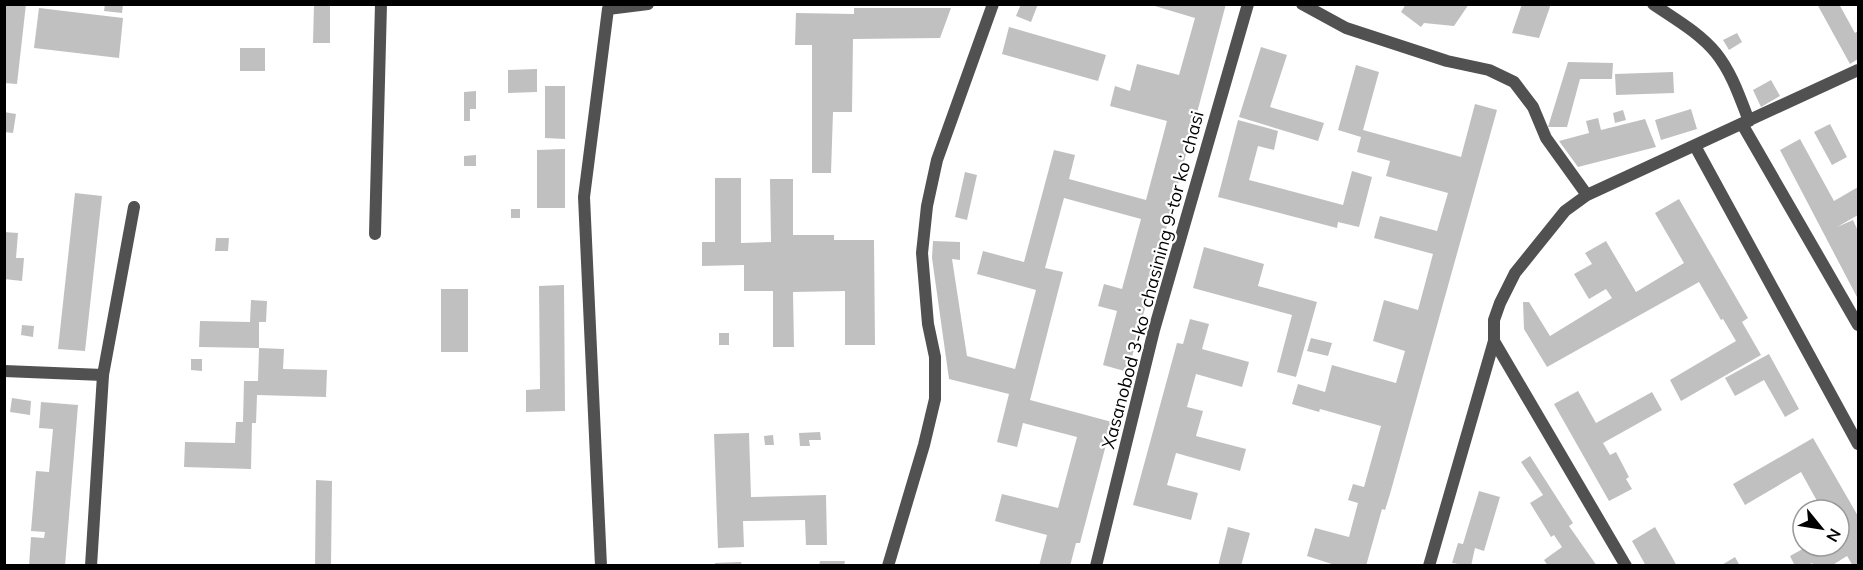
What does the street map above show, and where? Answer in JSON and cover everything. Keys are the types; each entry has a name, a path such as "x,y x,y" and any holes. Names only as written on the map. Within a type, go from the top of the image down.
{"street":[{"path":"375,234 381,4"},
{"path":"601,566 584,197 608,9 648,4"},
{"path":"888,566 924,445 935,399 934,357 928,324 922,253 927,206 938,160 993,4"},
{"name":"Xasanobod 3-koʻchasining 9-tor koʻchasi","path":"1096,566 1154,330 1248,4"},
{"path":"1302,4 1347,28 1447,61 1489,70 1514,82 1533,107 1546,138 1587,195"},
{"path":"1653,4 1695,33 1716,53 1728,71 1746,122 1858,325"},
{"path":"1429,566 1494,341 1494,320 1500,303 1515,273 1564,211 1587,195 1858,70"},
{"path":"1695,146 1858,444"},
{"path":"91,566 103,375 134,207"},
{"path":"1494,341 1626,566"},
{"path":"4,371 103,375"}],"building":[{"path":"4,4 26,4 17,84 4,83"},
{"path":"105,4 123,4 122,13 104,11"},
{"path":"314,4 330,4 330,43 313,43"},
{"path":"1021,4 1038,4 1031,22 1016,16"},
{"path":"1148,4 1226,4 1128,372 1103,365 1117,311 1098,306 1104,284 1122,289 1141,219 1064,198 1045,268 1063,272 1030,400 1112,422 1080,543 1076,543 1070,566 1039,566 1047,535 995,521 1002,494 1058,508 1077,437 1023,423 1017,447 997,442 1009,394 949,379 932,258 933,241 960,242 960,260 952,259 967,356 1015,369 1036,290 977,274 983,251 1024,262 1054,150 1075,155 1069,179 1146,200 1167,121 1110,106 1115,86 1130,91 1137,64 1179,75 1195,18"},
{"path":"1406,4 1469,4 1454,26 1424,23 1421,27 1401,12"},
{"path":"1522,4 1551,4 1539,38 1512,33"},
{"path":"1817,4 1839,4 1855,33 1858,31 1858,59 1850,64"},
{"path":"39,8 123,18 119,58 34,48"},
{"path":"854,8 951,8 940,38 853,39 852,112 833,112 831,173 812,173 812,45 795,45 796,13 854,14"},
{"path":"1009,27 1106,55 1098,81 1002,54"},
{"path":"1737,33 1742,42 1729,50 1723,40"},
{"path":"1261,47 1287,55 1270,107 1324,123 1318,141 1239,117"},
{"path":"240,48 265,48 265,71 240,71"},
{"path":"1568,62 1613,63 1612,79 1580,79 1567,127 1548,127"},
{"path":"1356,65 1379,72 1363,130 1461,157 1475,104 1497,110 1390,494 1385,510 1382,509 1366,566 1338,566 1307,556 1315,528 1349,537 1358,503 1348,500 1353,484 1364,487 1381,426 1320,409 1319,412 1292,404 1298,384 1325,392 1332,365 1396,383 1405,351 1373,341 1384,300 1418,310 1433,254 1374,238 1380,216 1437,231 1448,193 1386,176 1390,161 1357,152 1361,137 1338,130"},
{"path":"537,69 537,92 508,93 508,70"},
{"path":"1673,72 1674,93 1616,95 1615,74"},
{"path":"1771,80 1780,96 1761,107 1753,90"},
{"path":"545,86 565,86 565,139 545,138"},
{"path":"476,91 476,109 470,109 470,121 464,121 464,92"},
{"path":"1691,109 1697,129 1661,140 1655,120"},
{"path":"1623,110 1626,120 1615,123 1613,113"},
{"path":"4,112 16,114 13,133 4,132"},
{"path":"1598,118 1601,130 1645,119 1656,147 1578,167 1559,141 1589,133 1586,121"},
{"path":"1238,120 1278,131 1274,150 1258,146 1249,180 1343,205 1352,171 1372,177 1359,227 1338,222 1337,228 1218,197"},
{"path":"1830,124 1847,157 1832,165 1814,132"},
{"path":"1800,139 1834,201 1858,187 1858,215 1837,227 1853,220 1858,231 1858,299 1780,150"},
{"path":"565,149 565,208 537,208 537,150"},
{"path":"476,155 476,166 464,166 464,156"},
{"path":"965,172 977,175 967,220 955,217"},
{"path":"715,178 741,178 741,243 771,242 770,179 793,179 793,235 834,235 834,240 874,240 875,345 845,345 845,291 793,292 794,347 773,347 773,291 744,291 744,265 702,266 702,242 715,242"},
{"path":"75,193 102,196 85,351 58,349"},
{"path":"1679,199 1748,318 1742,322 1761,355 1681,401 1670,380 1736,341 1699,282 1547,367 1524,329 1523,302 1529,302 1550,336 1612,298 1606,289 1589,299 1574,274 1592,264 1585,253 1606,241 1636,292 1684,263 1655,213"},
{"path":"511,209 520,209 520,218 511,218"},
{"path":"4,232 18,233 16,258 24,258 22,281 4,279"},
{"path":"216,238 229,238 228,251 215,251"},
{"path":"1204,247 1264,264 1258,286 1317,302 1296,377 1277,372 1292,315 1193,288"},
{"path":"564,285 565,411 526,412 526,390 540,389 539,286"},
{"path":"441,289 468,289 468,352 441,352"},
{"path":"251,300 267,301 266,322 259,322 259,348 199,347 200,321 250,322"},
{"path":"1190,319 1209,324 1202,349 1249,362 1242,387 1196,374 1187,407 1203,411 1196,436 1246,449 1240,471 1176,453 1167,485 1198,493 1191,520 1133,505 1177,343 1183,344"},
{"path":"22,325 34,326 33,337 21,335"},
{"path":"719,333 729,333 729,345 719,345"},
{"path":"1311,338 1332,343 1328,356 1307,351"},
{"path":"259,348 284,349 283,369 327,370 326,397 257,395 256,423 252,423 251,469 184,467 185,442 235,443 236,422 243,422 244,381 258,381"},
{"path":"1769,354 1799,409 1785,417 1764,380 1735,396 1725,378"},
{"path":"191,359 202,359 202,371 191,370"},
{"path":"1578,391 1596,423 1652,392 1662,410 1603,443 1610,455 1616,452 1629,477 1626,479 1632,489 1609,501 1554,404"},
{"path":"12,398 31,401 30,415 10,412"},
{"path":"41,402 78,405 65,566 29,566 31,537 44,538 45,532 31,531 36,471 49,472 53,429 39,428"},
{"path":"820,432 821,440 809,440 810,446 800,446 799,433"},
{"path":"749,433 751,497 826,495 827,545 806,545 805,520 743,521 744,547 718,548 714,434"},
{"path":"773,435 774,445 765,445 764,436"},
{"path":"1813,438 1848,498 1815,498 1801,472 1745,505 1733,484"},
{"path":"1530,456 1573,523 1569,526 1597,566 1548,566 1544,560 1562,547 1554,535 1551,537 1530,503 1543,495 1521,462"},
{"path":"316,480 332,481 331,566 315,566"},
{"path":"1479,491 1500,497 1484,551 1475,548 1471,566 1452,563 1458,543 1463,544"},
{"path":"1851,504 1858,516 1858,566 1853,566 1848,558 1851,558"},
{"path":"1228,527 1250,533 1241,566 1218,566"},
{"path":"1655,527 1677,566 1646,566 1632,541"},
{"path":"1735,557 1740,566 1720,566"},
{"path":"1791,558 1844,558 1831,566 1814,566 1812,563 1807,566 1795,566"},
{"path":"820,561 845,561 844,566 819,566"},
{"path":"741,562 742,566 715,566 715,563"}]}
